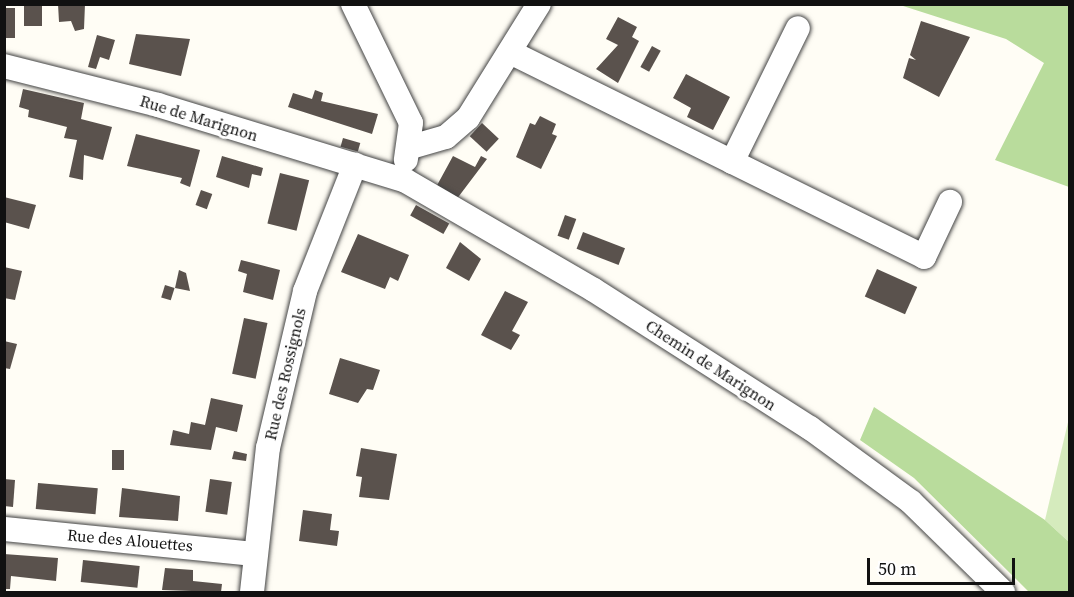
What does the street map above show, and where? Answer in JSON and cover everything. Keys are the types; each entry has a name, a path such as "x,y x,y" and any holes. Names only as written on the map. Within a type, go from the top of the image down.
{"street":[{"path":"353,4 399,91 411,123 411,147 392,175"},
{"path":"411,147 446,137 468,117 539,4"},
{"path":"732,162 798,28"},
{"path":"510,52 924,257 950,202"},
{"name":"Rue de Marignon","path":"4,66 392,175"},
{"name":"Rue des Rossignols","path":"252,592 268,448 305,291 355,165"},
{"name":"Chemin de Marignon","path":"392,175 594,290 810,428 911,502 1003,592"},
{"name":"Rue des Alouettes","path":"4,529 255,554"}],"green space":[{"path":"900,5 1069,5 1069,187 995,160 1044,63 1006,39"},
{"path":"874,407 1045,520 1069,542 1069,592 1029,592 914,478 860,440"},
{"path":"1069,418 1070,542 1045,520"}],"building":[{"path":"24,4 42,4 42,26 24,26"},
{"path":"58,4 85,4 84,29 75,31 71,21 59,22"},
{"path":"4,8 15,8 15,38 4,38"},
{"path":"618,17 637,27 632,37 639,41 618,83 596,69 618,45 606,39"},
{"path":"921,21 970,37 939,97 903,78 909,58 916,60 910,55"},
{"path":"136,34 190,39 181,76 129,64"},
{"path":"97,35 115,40 109,60 100,57 96,69 88,67"},
{"path":"652,46 661,51 649,72 640,67"},
{"path":"686,74 730,97 713,130 687,117 691,108 673,98"},
{"path":"23,89 84,103 81,119 112,127 103,160 84,155 83,180 69,177 77,140 64,138 67,127 28,117 29,110 19,107"},
{"path":"315,90 323,93 321,101 378,114 372,134 288,107 293,93 312,99"},
{"path":"540,116 556,124 552,134 557,136 541,169 516,157 530,123 535,125"},
{"path":"482,123 499,139 487,152 470,136"},
{"path":"136,134 200,150 190,187 180,183 182,178 127,166"},
{"path":"343,138 360,143 358,152 341,147"},
{"path":"222,156 263,168 261,176 252,174 249,188 216,177"},
{"path":"453,156 475,167 481,156 487,159 456,200 435,189"},
{"path":"280,173 309,180 297,231 267,223"},
{"path":"201,190 212,194 207,209 196,205"},
{"path":"4,197 36,205 29,229 4,222"},
{"path":"416,205 449,223 443,234 410,215"},
{"path":"565,215 576,219 569,240 557,236"},
{"path":"583,232 625,248 619,265 577,249"},
{"path":"358,234 409,255 398,281 390,277 385,289 341,272"},
{"path":"460,242 481,259 469,281 446,268"},
{"path":"241,260 280,270 273,300 243,292 247,274 238,271"},
{"path":"4,267 22,271 15,300 4,298"},
{"path":"877,269 917,287 905,314 865,296"},
{"path":"179,270 186,273 190,291 175,288"},
{"path":"165,285 175,288 171,300 161,297"},
{"path":"505,291 528,302 512,331 520,335 511,350 481,335"},
{"path":"244,318 267,323 256,379 232,374"},
{"path":"4,341 17,344 10,369 4,368"},
{"path":"340,358 380,370 373,390 367,389 358,403 329,394"},
{"path":"211,398 243,405 237,432 216,427 211,450 170,445 173,430 189,434 191,422 205,425"},
{"path":"361,448 397,454 389,500 359,497 362,477 356,476"},
{"path":"112,450 124,450 124,470 112,470"},
{"path":"234,451 247,454 246,461 232,459"},
{"path":"4,479 15,480 13,507 4,506"},
{"path":"210,479 232,482 227,515 205,512"},
{"path":"38,483 98,488 96,514 36,509"},
{"path":"122,488 180,496 178,521 119,517"},
{"path":"303,510 332,514 330,530 339,531 337,546 299,541"},
{"path":"4,554 58,558 56,581 11,576 10,589 4,589"},
{"path":"83,560 140,566 137,588 81,582"},
{"path":"165,568 193,570 193,581 222,584 221,592 162,590"}]}
